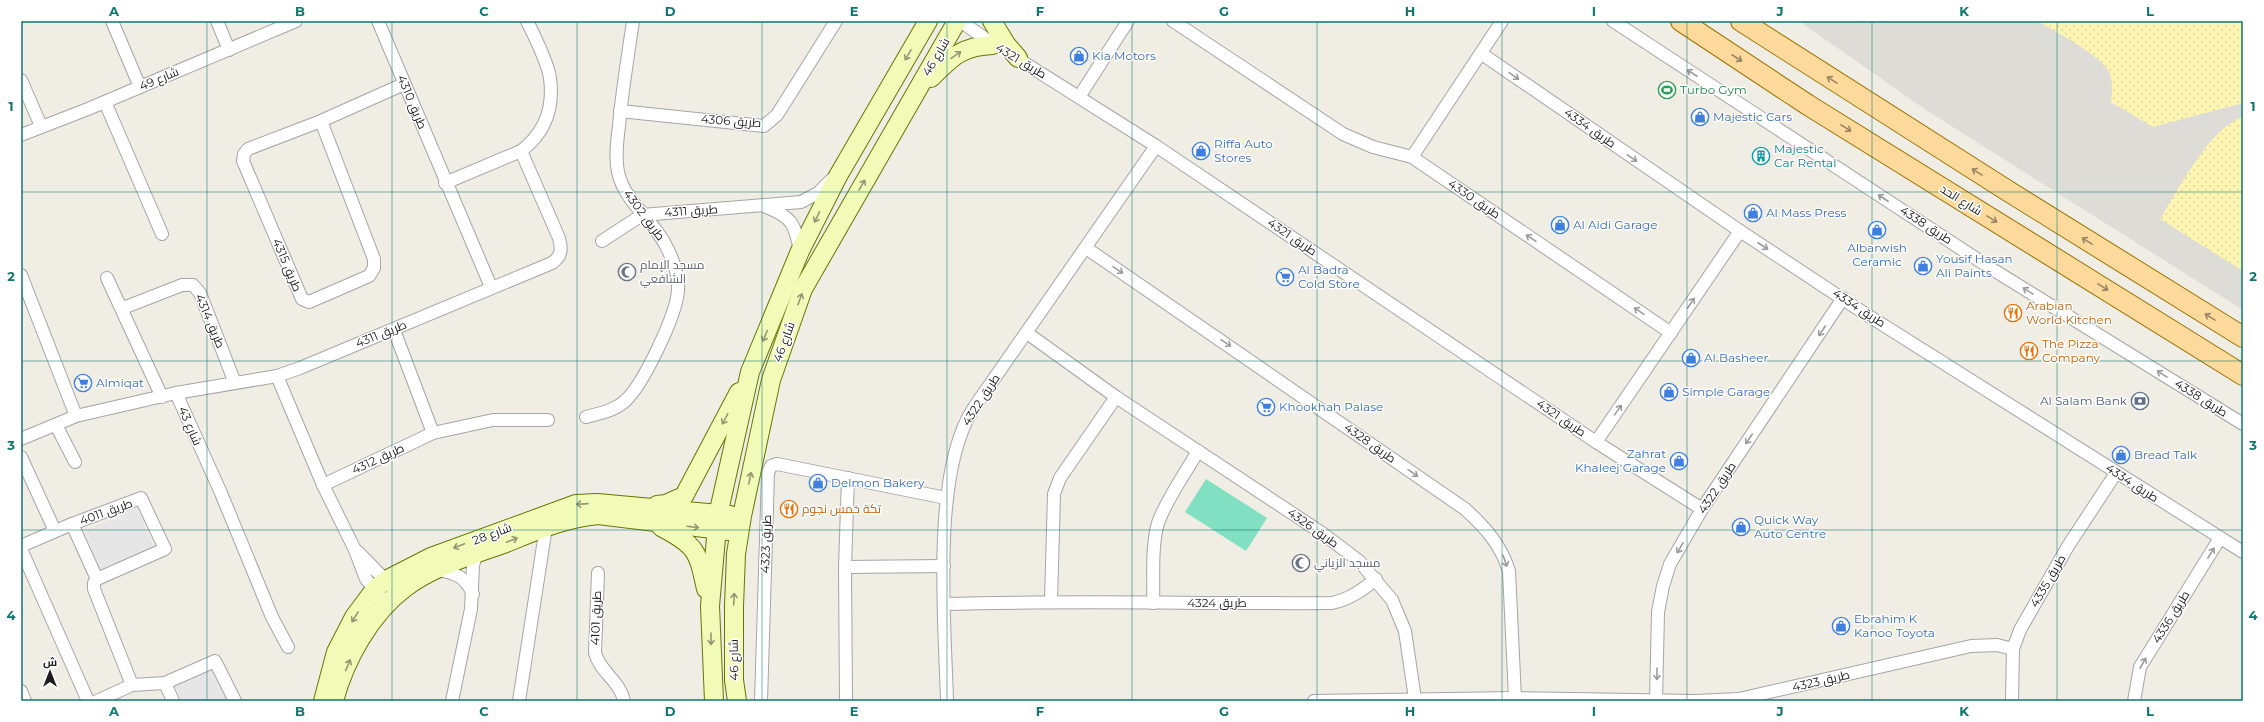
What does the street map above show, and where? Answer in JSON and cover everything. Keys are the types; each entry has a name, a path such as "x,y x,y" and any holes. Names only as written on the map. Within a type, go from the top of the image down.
{"main road":[{"name":"شارع 46","path":"714,701 710,606 717,522 750,372 800,251 838,176 928,21"},
{"name":"شارع 46","path":"737,701 734,680 734,606 740,524 771,380 803,290 957,21"},
{"path":"992,21 1006,44 1018,58"},
{"name":"شارع الحد","path":"1681,21 1815,109 2243,375"},
{"path":"1741,21 2001,187 2243,337"},
{"path":"917,91 958,53 972,47 993,44"},
{"path":"629,506 666,504 684,496 750,372"},
{"name":"شارع 28","path":"323,701 336,652 354,617 431,557 576,504 597,503 629,506 717,522"},
{"name":"شارع 28","path":"334,701 350,659 386,592 407,586 478,553 546,527 580,516 598,515 652,522 717,522 740,524"},
{"path":"652,522 682,538 692,546 700,559 710,606"}],"street":[{"path":"112,21 140,87"},
{"path":"217,21 229,50"},
{"name":"شارع 49","path":"21,135 104,102 296,21"},
{"name":"طريق 4310","path":"378,21 445,183 491,287"},
{"path":"445,183 521,151 535,141 546,123 550,78 527,21"},
{"name":"طريق 4302","path":"586,417 612,410 625,402 635,391 662,342 678,291 677,273 668,249 656,228 642,215 623,188 618,170 617,143 620,111 633,21"},
{"name":"طريق 4306","path":"620,111 764,126 777,115 836,21"},
{"name":"طريق 4321","path":"960,21 993,44 1018,58 1156,146 1596,442 1702,509"},
{"path":"1079,97 1128,21"},
{"name":"طريق 4330","path":"1173,21 1343,134 1373,147 1412,157 1671,333"},
{"path":"1412,157 1482,54 1502,21"},
{"name":"طريق 4338","path":"1613,21 1992,269 2243,424"},
{"name":"طريق 4334","path":"1482,54 1740,231 2116,473 2243,552"},
{"path":"21,80 41,126"},
{"name":"طريق 4315","path":"321,121 374,259 374,268 369,276 309,302 302,299 243,161 244,154 248,150 321,121 404,84"},
{"path":"104,102 162,234"},
{"name":"طريق 4322","path":"947,701 944,604 946,498 957,445 965,421 1156,146"},
{"name":"طريق 4311","path":"176,393 277,376 394,330 491,287 552,263 559,258 561,252 559,238 521,151"},
{"name":"طريق 4311","path":"602,241 642,215 763,206 805,201 818,193 833,178 838,176"},
{"name":"طريق 4311","path":"763,206 789,218 796,231 800,251"},
{"path":"1596,442 1740,231"},
{"name":"طريق 4328","path":"1086,248 1465,509 1478,521 1504,556 1508,571 1515,698"},
{"path":"21,277 76,416"},
{"path":"107,278 123,308 162,396"},
{"name":"طريق 4314","path":"123,308 182,285 193,285 200,293 235,383"},
{"name":"طريق 4322","path":"1656,700 1658,612 1663,586 1670,564 1702,509 1843,298"},
{"path":"394,330 433,433"},
{"name":"طريق 4326","path":"1027,332 1116,396 1322,533 1359,561 1376,579 1392,600 1405,631 1415,700"},
{"path":"277,376 322,485 355,550 386,592"},
{"name":"شارع 43","path":"21,439 76,416 176,393 221,493 272,617 288,647"},
{"path":"1051,601 1054,494 1060,478 1116,396"},
{"name":"طريق 4312","path":"322,485 433,433 493,420 548,420"},
{"path":"56,425 75,462"},
{"path":"1153,603 1155,540 1158,524 1165,508 1198,451"},
{"path":"21,457 55,531"},
{"name":"طريق 4323","path":"760,701 768,472 771,466 777,464 946,498"},
{"name":"طريق 4335","path":"2012,701 2013,649 2020,630 2068,546 2116,473"},
{"path":"846,701 844,567 848,478"},
{"name":"طريق 4011","path":"97,579 72,524 142,498 164,549 97,579 94,583 94,589 132,685"},
{"path":"72,524 21,548 88,701"},
{"path":"518,701 546,527"},
{"name":"طريق 4336","path":"2134,701 2140,667 2220,538"},
{"name":"شارع 28","path":"452,701 473,595 473,565 478,553"},
{"path":"844,567 944,566"},
{"path":"439,570 457,574 466,582 473,595"},
{"name":"طريق 4101","path":"598,573 595,653 601,665 618,685 624,701"},
{"name":"طريق 4324","path":"944,604 1051,601 1153,603 1332,603 1346,600 1358,594 1376,579"},
{"name":"طريق 4323","path":"1314,701 1515,698 1739,700 1971,646 1997,645 2013,649"},
{"path":"97,701 132,685 165,683 215,661 235,701"},
{"path":"165,683 173,701"},
{"path":"21,691 26,701"}],"shaded area":[{"path":"1799,21 2243,21 2243,310 1926,110"},
{"path":"137,508 154,547 101,570 84,531"},
{"path":"216,666 232,701 182,701 174,684"}],"sand":[{"path":"2038,21 2238,21 2243,24 2243,103 2153,127 2111,102 2111,77 2098,59"},
{"path":"2243,117 2243,271 2160,219 2186,176 2207,146 2230,124"}],"green space":[{"path":"1206,479 1267,518 1246,551 1185,512"}],"place":[{"name":"Kia Motors","path":"1079,56"},
{"name":"Turbo Gym","path":"1667,90"},
{"name":"Majestic Cars","path":"1700,117"},
{"name":"Riffa Auto Stores","path":"1201,151"},
{"name":"Majestic Car Rental","path":"1761,156"},
{"name":"Al Mass Press","path":"1753,213"},
{"name":"Al Aidi Garage","path":"1560,225"},
{"name":"Albarwish Ceramic","path":"1877,230"},
{"name":"Yousif Hasan Ali Paints","path":"1923,266"},
{"name":"مسجد الإمام الشافعي","path":"627,272"},
{"name":"Al Badra Cold Store","path":"1285,277"},
{"name":"Arabian World Kitchen","path":"2013,313"},
{"name":"The Pizza Company","path":"2029,351"},
{"name":"Al Basheer","path":"1691,358"},
{"name":"Almiqat","path":"83,383"},
{"name":"Simple Garage","path":"1669,392"},
{"name":"Al Salam Bank","path":"2140,401"},
{"name":"Khookhah Palase","path":"1266,407"},
{"name":"Bread Talk","path":"2121,455"},
{"name":"Zahrat Khaleej Garage","path":"1679,461"},
{"name":"Delmon Bakery","path":"818,483"},
{"name":"تكة خمس نجوم","path":"789,509"},
{"name":"Quick Way Auto Centre","path":"1741,527"},
{"name":"مسجد الزياني","path":"1301,563"},
{"name":"Ebrahim K Kanoo Toyota","path":"1841,626"}]}
